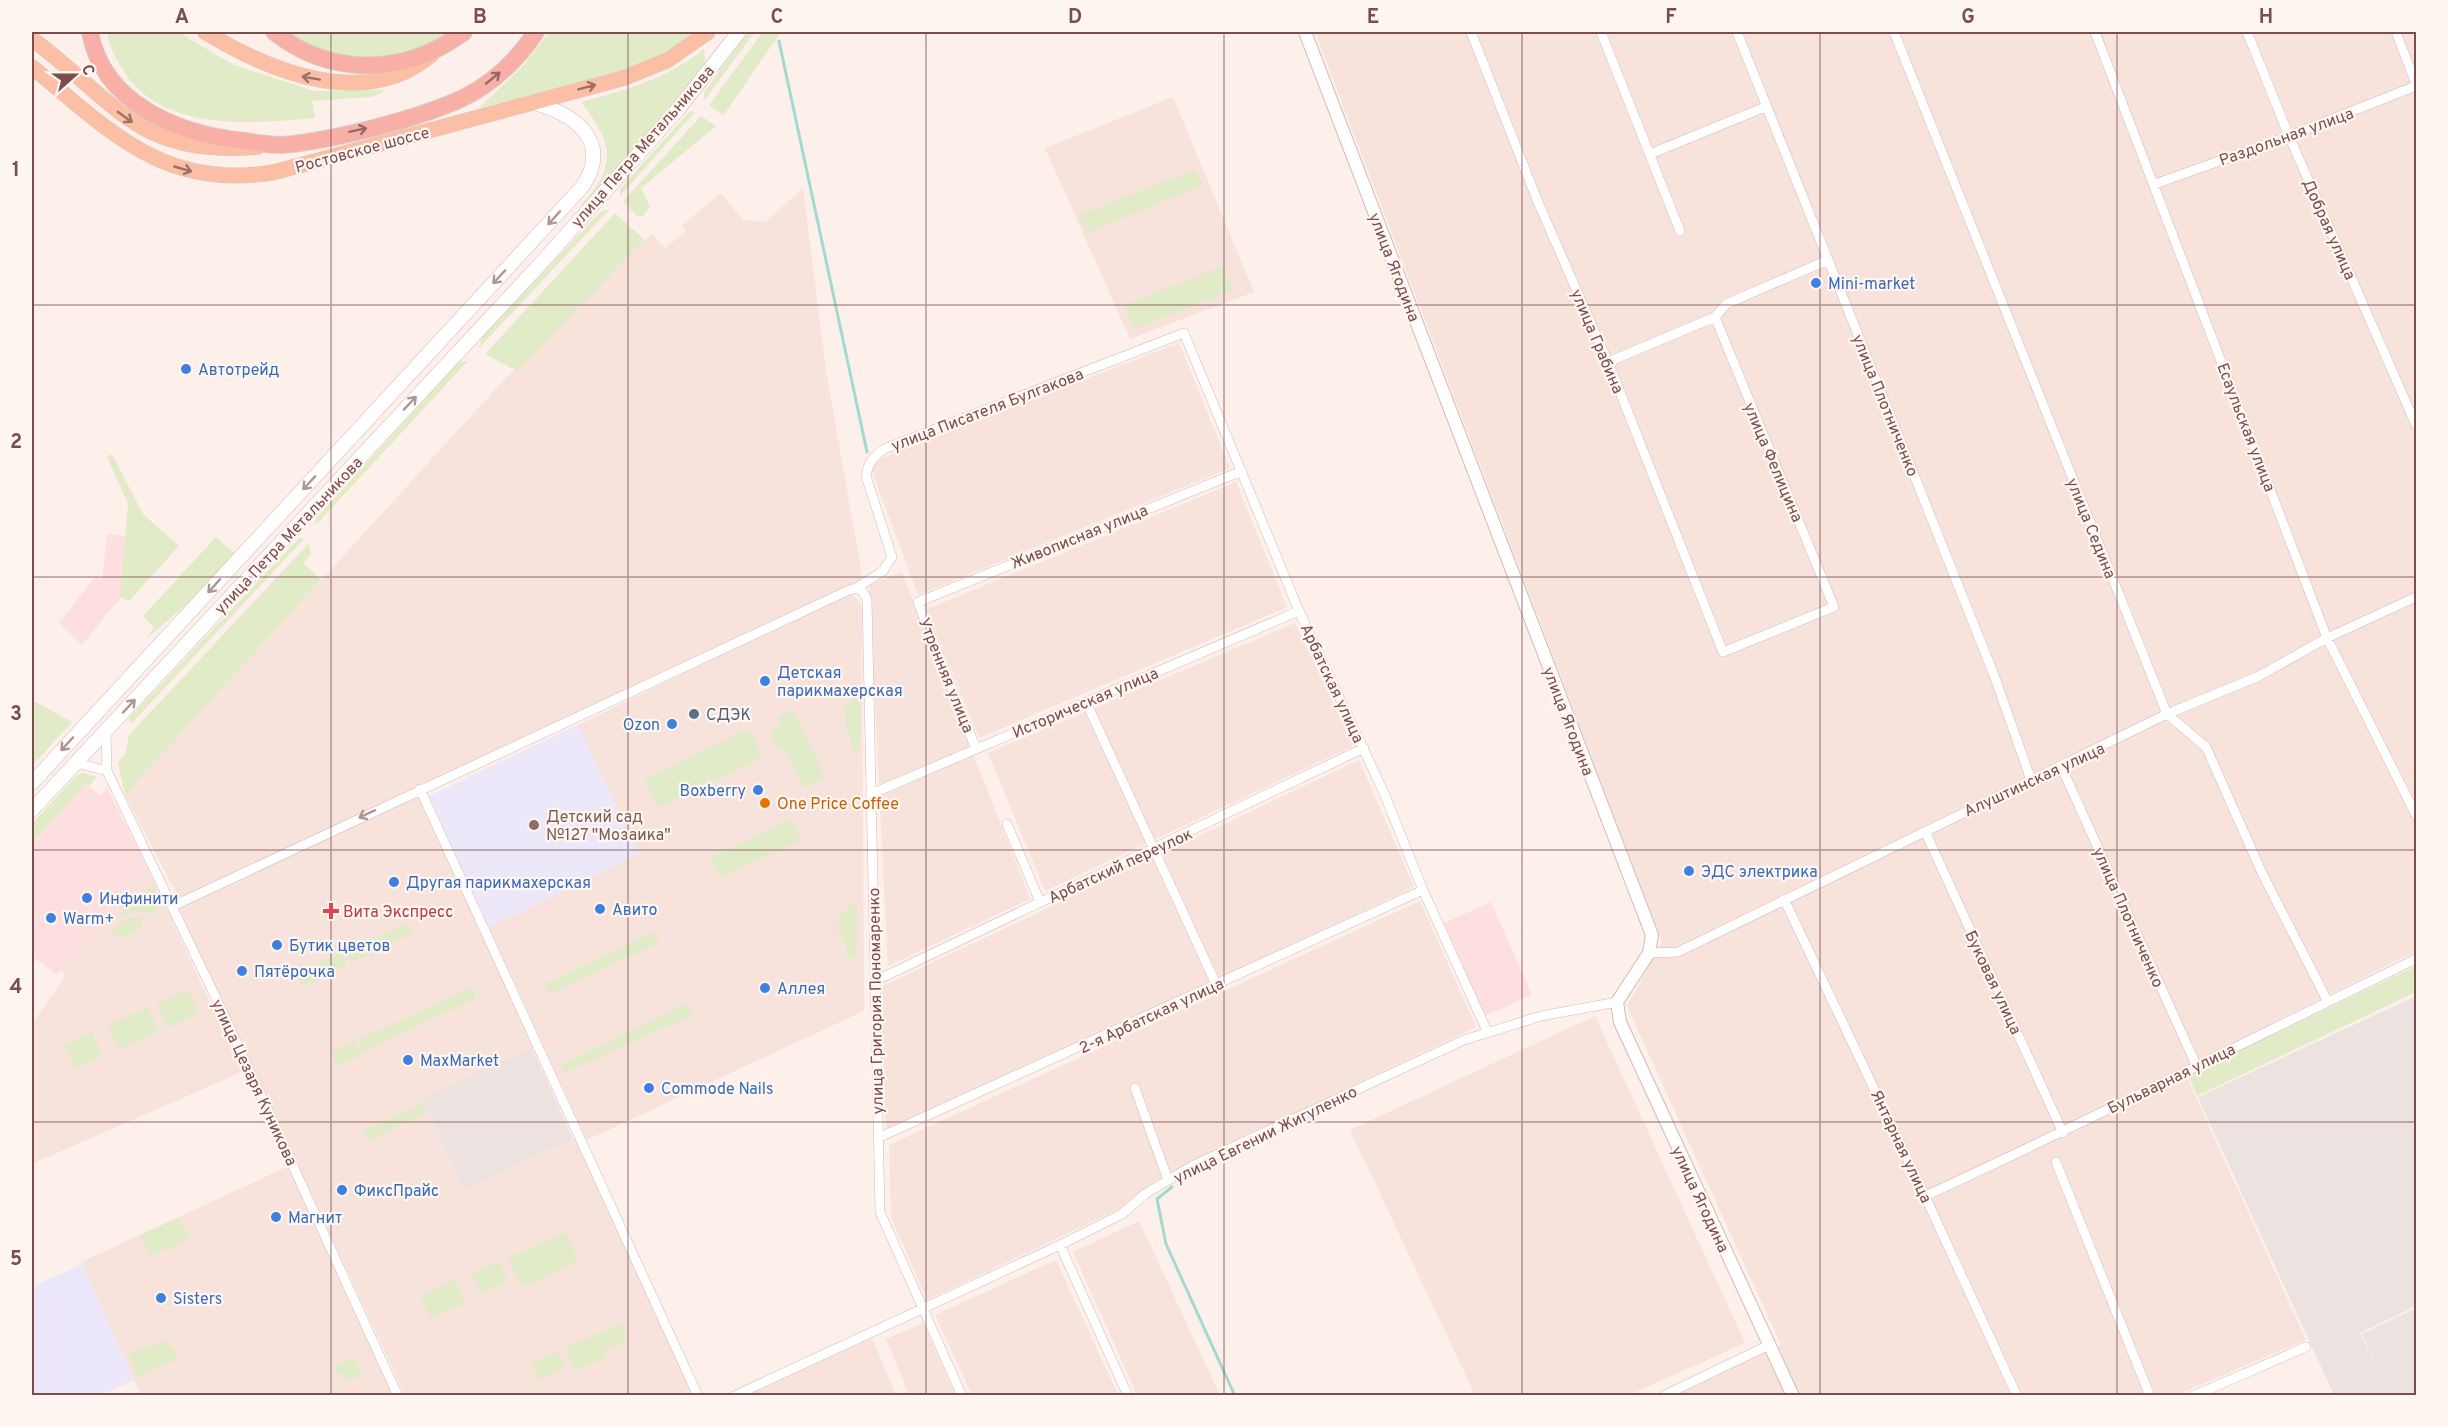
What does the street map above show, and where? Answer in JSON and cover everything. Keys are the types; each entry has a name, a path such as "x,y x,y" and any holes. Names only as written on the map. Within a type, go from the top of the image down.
{"highway":[{"path":"90,32 107,73 119,89 151,115 193,133 218,139 280,145 375,127 463,98 501,72 536,32"},
{"path":"274,32 306,54 348,65 394,63 443,45 464,32"}],"main road":[{"path":"205,32 268,66 306,78 339,82 369,81 406,70 422,63 443,45"},
{"name":"Ростовское шоссе","path":"32,67 90,115 146,155 178,168 219,176 274,172 648,70 668,60 708,32"},
{"name":"улица Петра Метальникова","path":"32,810 544,260 679,108 739,32"},
{"path":"32,39 122,115 154,135 175,142 209,148 280,145"},
{"name":"улица Петра Метальникова","path":"32,783 583,186 589,176 593,158 589,138 584,128 563,113 531,102"},
{"path":"525,250 535,248 544,260"}],"street":[{"name":"улица Ягодина","path":"1305,32 1648,923 1652,935 1649,953"},
{"name":"улица Грабина","path":"1471,32 1538,202 1608,362 1723,652"},
{"path":"1601,32 1680,231"},
{"name":"улица Плотниченко","path":"1737,32 1765,107 1994,675 2031,780"},
{"name":"улица Седина","path":"1894,32 2167,714 2206,747 2262,873 2328,1002"},
{"name":"Есаульская улица","path":"2095,32 2327,638 2416,815"},
{"name":"Добрая улица","path":"2247,32 2289,136 2416,425"},
{"path":"2396,32 2416,85"},
{"name":"Раздольная улица","path":"2155,184 2289,136 2416,85"},
{"path":"1650,154 1765,107"},
{"path":"1608,362 1715,317 1726,304 1828,260"},
{"name":"улица Фелицина","path":"1715,317 1834,607 1723,652"},
{"name":"Арбатская улица","path":"1184,333 1299,611 1364,748 1423,890 1487,1031"},
{"name":"улица Писателя Булгакова","path":"859,589 883,571 892,557 866,476 868,464 876,455 884,449 1184,333"},
{"name":"Живописная улица","path":"918,602 1242,471"},
{"path":"172,906 420,789 859,589"},
{"name":"улица Григория Пономаренко","path":"859,589 867,599 880,1212 962,1395"},
{"name":"Алуштинская улица","path":"1649,953 1678,951 2167,714 2259,676 2327,638 2416,597"},
{"name":"Утренняя улица","path":"918,602 976,748"},
{"name":"Историческая улица","path":"871,794 1299,611"},
{"path":"1086,702 1216,984"},
{"path":"76,763 107,771 106,731"},
{"name":"Арбатский переулок","path":"875,981 1364,748"},
{"name":"улица Плотниченко","path":"2061,766 2197,1067"},
{"name":"улица Цезаря Куникова","path":"107,771 172,906 398,1395"},
{"path":"420,789 698,1395"},
{"path":"1007,824 1040,902"},
{"name":"Буковая улица","path":"1925,831 2063,1133"},
{"name":"2-я Арбатская улица","path":"878,1138 1423,890"},
{"name":"Янтарная улица","path":"1784,899 2017,1395"},
{"path":"1617,1002 1649,953"},
{"name":"Бульварная улица","path":"1925,1196 2063,1133 2117,1103 2197,1067 2416,959"},
{"name":"улица Ягодина","path":"1617,1002 1620,1022 1793,1395"},
{"name":"улица Евгении Жигуленко","path":"734,1395 924,1309 1122,1214 1145,1194 1192,1166 1487,1031 1541,1016 1617,1002"},
{"path":"1135,1088 1168,1180"},
{"path":"2056,1162 2150,1395"},
{"path":"1060,1245 1128,1395"},
{"path":"1664,1395 1769,1345"},
{"path":"2193,1395 2306,1347"}],"shaded area":[{"path":"1315,32 2416,32 2416,951 2183,1069 2306,1340 2176,1395 1675,1395 1781,1345 1627,1006 1662,942"},
{"path":"1173,97 1254,292 1130,339 1045,148"},
{"path":"803,188 826,370 863,581 187,896 178,896 125,795 502,382 652,233 665,248 686,231 682,225 721,193 743,220 765,222"},
{"path":"1179,343 1230,468 918,595 869,463"},
{"path":"1236,482 1287,607 979,738 927,609"},
{"path":"107,534 126,536 121,597 82,645 59,623 96,576 102,581"},
{"path":"902,572 1030,899 888,966 869,585"},
{"path":"853,595 861,604 862,611 864,1011 587,1140 489,927 639,854 578,725 841,596"},
{"path":"1295,623 1353,746 1045,891 988,753"},
{"name":"Детский сад №127 \"Мозаика\"","path":"578,725 639,854 489,927 429,796"},
{"path":"1359,760 1414,887 1142,1015 886,1129 881,987"},
{"path":"86,784 100,796 107,788 147,866 57,975 32,956 32,845"},
{"path":"419,793 533,1048 422,1100 464,1190 576,1138 693,1395 405,1395 178,907"},
{"path":"147,866 242,1072 32,1164 32,1024 66,975 60,970"},
{"path":"1420,901 1476,1027 1189,1163 1152,1183 1119,1209 927,1300 891,1217 889,1145"},
{"path":"1491,902 1532,995 1485,1016 1444,923"},
{"path":"2416,996 2416,1306 2360,1333 2381,1377 2362,1334 2416,1308 2416,1395 2390,1395 2388,1393 2389,1395 2334,1395 2198,1097"},
{"path":"1595,1016 1745,1343 1629,1395 1475,1395 1350,1130"},
{"path":"532,1048 573,1139 464,1190 422,1099"},
{"path":"291,1165 396,1395 141,1395 81,1262"},
{"path":"1139,1221 1220,1395 1137,1395 1073,1252"},
{"path":"1056,1260 1118,1395 972,1395 935,1315"},
{"path":"82,1264 134,1380 101,1395 32,1395 32,1287"},
{"path":"923,1323 955,1395 909,1395 886,1339"},
{"path":"872,1338 896,1395 744,1396"}],"green space":[{"path":"107,32 178,32 234,65 314,91 388,90 372,97 312,101 315,118 263,122 207,119 181,113 157,103 136,87 120,65 110,45"},
{"path":"278,32 456,32 415,55 337,62"},
{"path":"549,32 696,32 651,61 590,81 479,108 523,66"},
{"path":"748,32 755,32 704,101 704,92"},
{"path":"763,32 781,32 723,116 709,105"},
{"path":"704,49 705,62 686,91 584,206 581,205 601,178 606,166 607,154 600,130 581,102 630,88 661,76"},
{"path":"690,111 695,112 620,196 620,189"},
{"path":"701,116 716,126 641,188 650,206 644,216 637,216 623,201"},
{"path":"1196,169 1203,185 1087,233 1079,215"},
{"path":"609,210 479,348 482,337 600,212"},
{"path":"615,213 645,240 517,371 485,354"},
{"path":"1223,266 1233,290 1133,330 1124,305"},
{"path":"468,361 315,526 316,518 459,362"},
{"path":"112,454 143,514 179,546 129,601 120,597 128,504 107,457"},
{"path":"216,537 235,554 193,599 146,639 154,628 143,616"},
{"path":"299,538 304,539 132,723 128,719"},
{"path":"309,543 311,554 303,563 321,580 125,795 118,763 125,754 129,735"},
{"path":"855,698 860,698 860,750 852,750 849,731 845,728 845,707"},
{"path":"36,702 72,722 32,766 32,703"},
{"path":"793,710 825,778 804,788 784,748 778,750 769,731 781,725 778,717"},
{"path":"749,729 763,758 658,808 644,779"},
{"path":"83,773 97,777 89,786 86,784 32,844 32,824 75,777"},
{"path":"791,819 801,840 720,878 710,857"},
{"path":"153,887 161,902 153,914 137,911 116,918 146,889"},
{"path":"850,905 857,905 856,958 847,957 846,946 839,935 839,915"},
{"path":"131,917 143,917 139,930 124,938 111,933 120,923"},
{"path":"407,923 412,934 351,963 346,951"},
{"path":"654,932 659,943 549,994 544,984"},
{"path":"341,952 347,966 302,987 296,974"},
{"path":"2416,966 2416,992 2197,1096 2188,1075"},
{"path":"472,987 477,998 363,1052 358,1040"},
{"path":"188,989 199,1013 167,1028 156,1004"},
{"path":"688,1003 693,1015 564,1073 560,1065"},
{"path":"148,1007 159,1031 119,1049 108,1025"},
{"path":"92,1032 103,1056 75,1069 64,1045"},
{"path":"355,1040 362,1055 337,1067 330,1052"},
{"path":"423,1103 427,1112 367,1141 363,1131"},
{"path":"179,1217 189,1239 151,1256 141,1235"},
{"path":"565,1232 578,1261 522,1287 508,1258"},
{"path":"499,1261 508,1282 481,1294 472,1273"},
{"path":"455,1280 466,1303 431,1319 420,1296"},
{"path":"620,1323 628,1339 604,1350 607,1357 575,1371 564,1349"},
{"path":"162,1340 174,1348 178,1359 138,1377 128,1355"},
{"path":"557,1351 565,1368 538,1380 531,1363"},
{"path":"354,1357 362,1375 349,1381 331,1367"}],"waterway":[{"path":"779,41 867,452"},
{"path":"1172,1187 1157,1199 1166,1244 1235,1396"}],"place":[{"name":"Mini-market","path":"1816,283"},
{"name":"Автотрейд","path":"186,369"},
{"name":"Детская парикмахерская","path":"765,681"},
{"name":"СДЭК","path":"694,714"},
{"name":"Ozon","path":"672,724"},
{"name":"Boxberry","path":"758,790"},
{"name":"One Price Coffee","path":"765,803"},
{"name":"Детский сад №127 \"Мозаика\"","path":"534,825"},
{"name":"ЭДС электрика","path":"1689,871"},
{"name":"Другая парикмахерская","path":"394,882"},
{"name":"Инфинити","path":"87,898"},
{"name":"Авито","path":"600,909"},
{"name":"Вита Экспресс","path":"331,911"},
{"name":"Warm+","path":"51,918"},
{"name":"Бутик цветов","path":"277,945"},
{"name":"Пятёрочка","path":"242,971"},
{"name":"Аллея","path":"765,988"},
{"name":"MaxMarket","path":"408,1060"},
{"name":"Commode Nails","path":"649,1088"},
{"name":"ФиксПрайс","path":"342,1190"},
{"name":"Магнит","path":"276,1217"},
{"name":"Sisters","path":"161,1298"}]}
